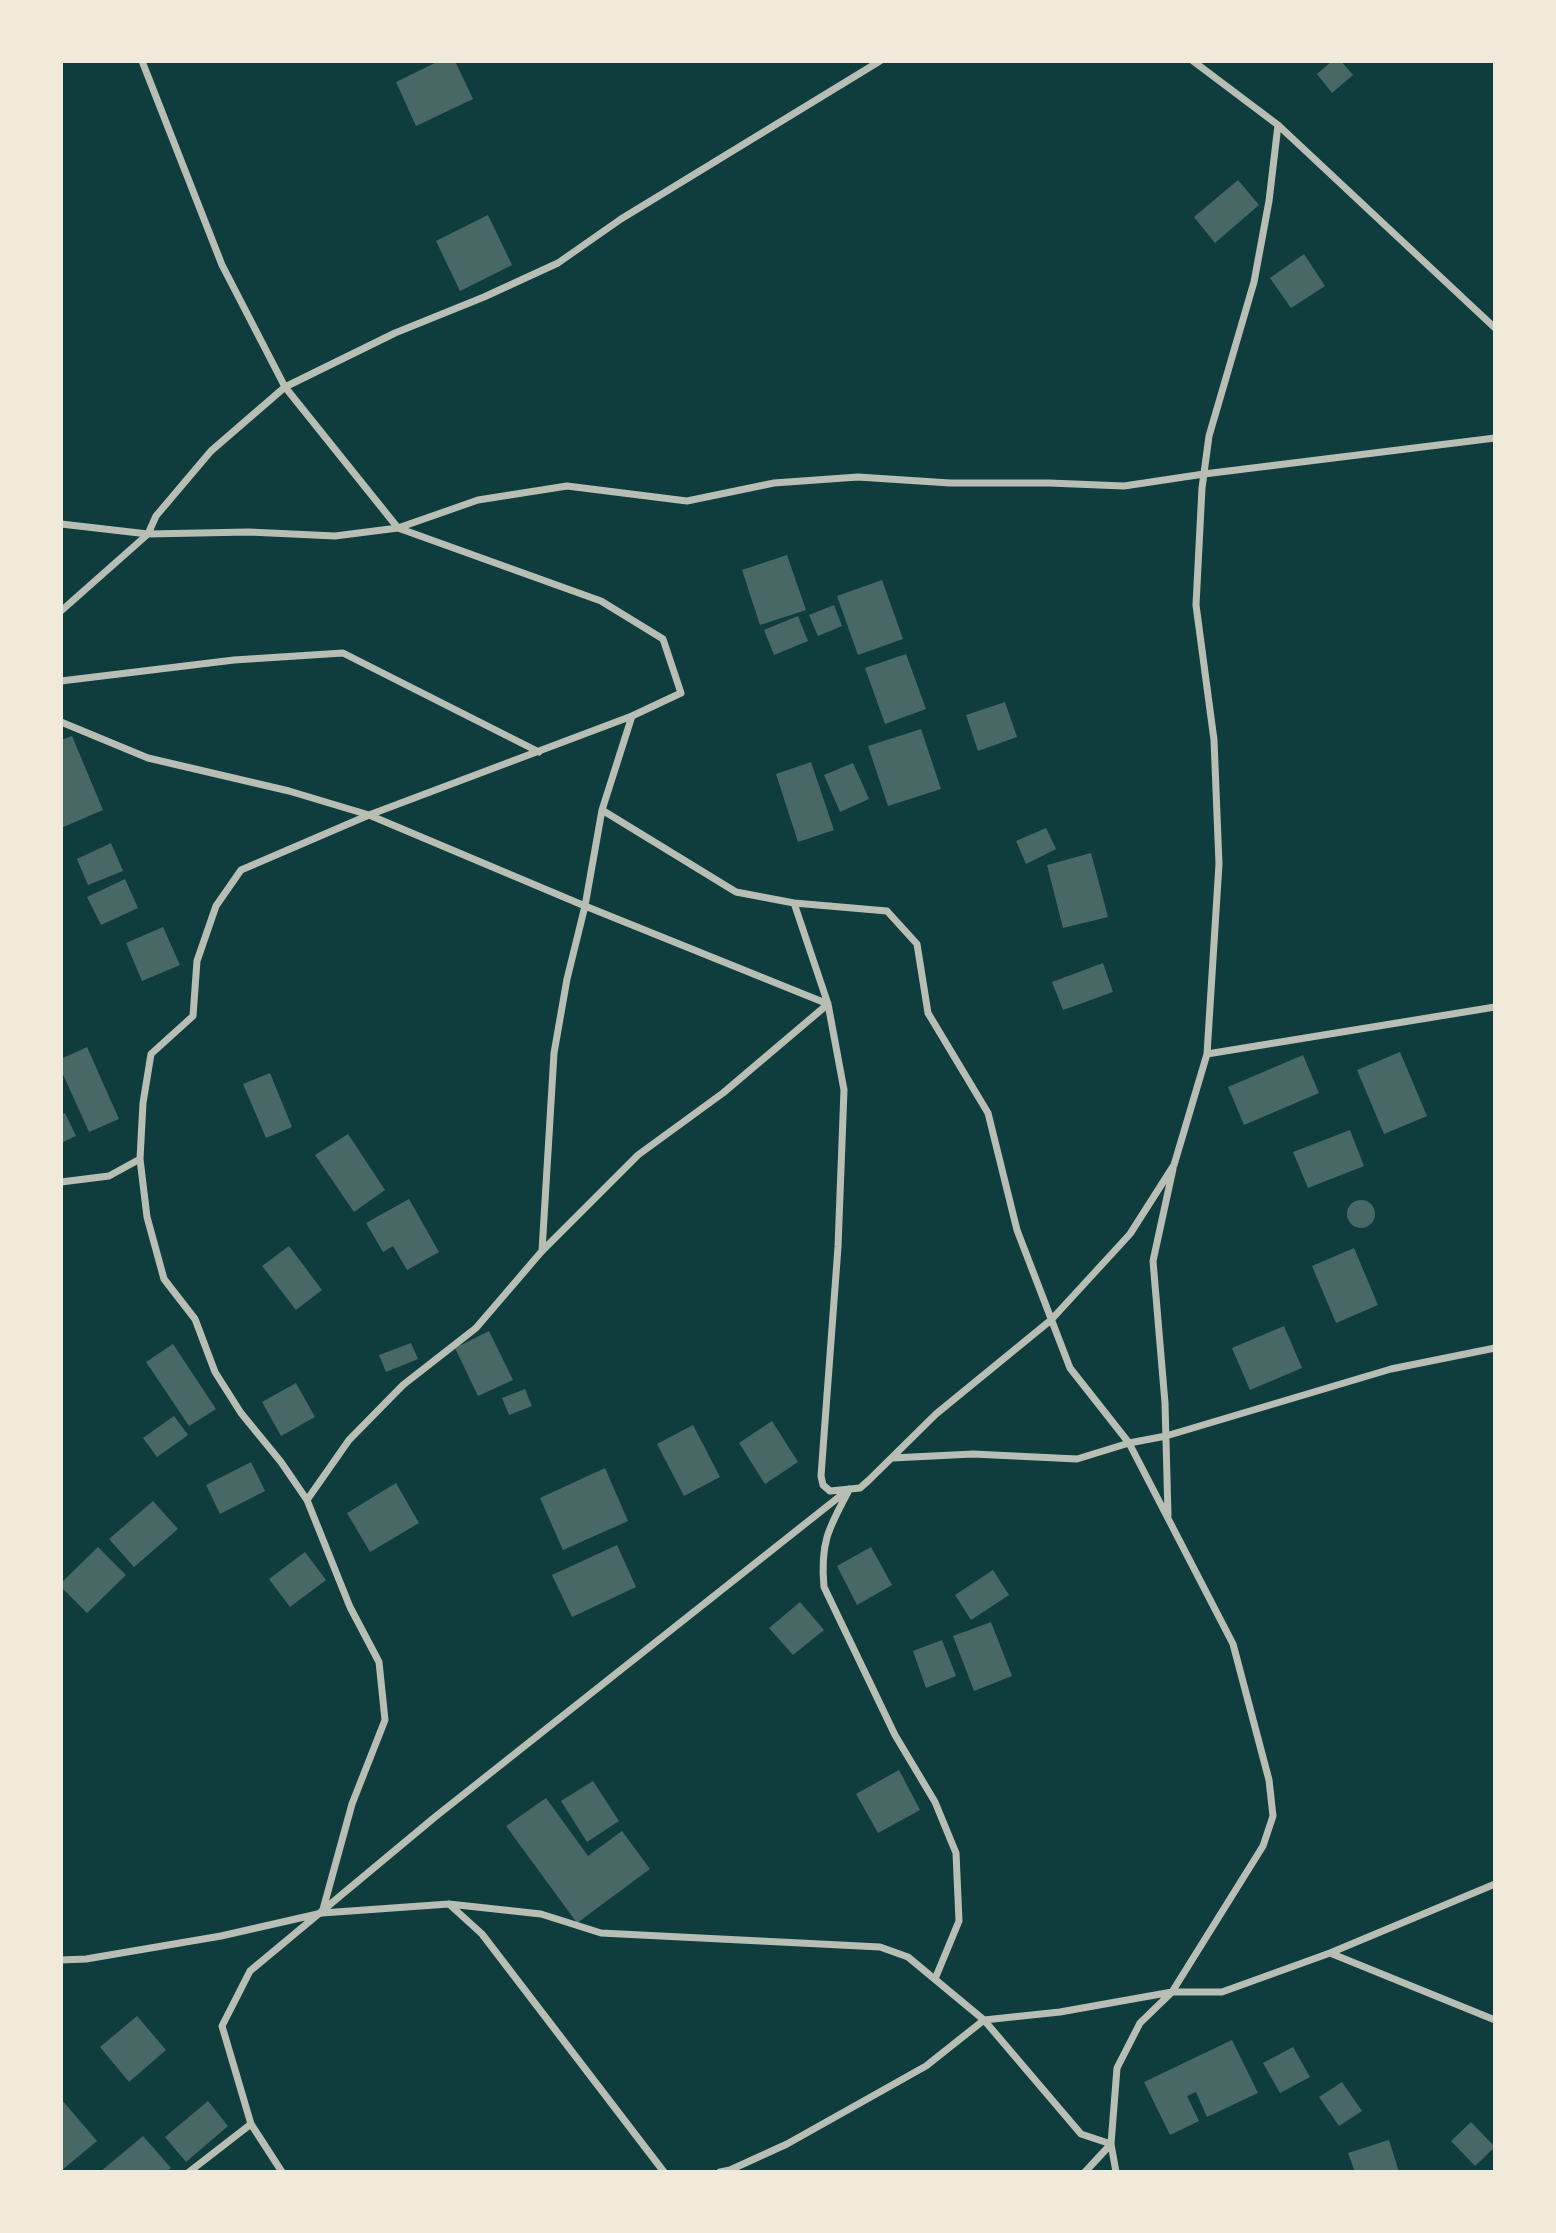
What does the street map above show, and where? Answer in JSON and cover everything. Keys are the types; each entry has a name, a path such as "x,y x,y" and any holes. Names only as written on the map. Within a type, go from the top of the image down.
{"street":[{"path":"142,61 222,265 285,387 398,528 601,601 663,639 681,693 632,716 369,816 241,870 216,906 197,961 193,1016 151,1054 143,1103 140,1159 146,1217 163,1279 195,1319 215,1372 241,1413 281,1462 307,1500 350,1607 379,1662 385,1720 352,1804 322,1913"},
{"path":"61,611 148,534 156,516 211,451 285,387 395,333 558,263 621,219 880,61"},
{"path":"1193,61 1278,125 1495,328"},
{"path":"1168,1519 1166,1436 1153,1261 1174,1165 1207,1054 1219,864 1214,740 1196,605 1204,474 1209,436 1254,282 1269,201 1278,125"},
{"path":"61,524 148,534 248,532 335,536 398,528 478,500 567,486 687,501 774,483 858,477 950,483 1124,486 1495,438"},
{"path":"61,681 234,660 343,653 540,752"},
{"path":"542,1251 554,1053 602,810 632,716"},
{"path":"61,722 148,758 289,791 369,816 828,1004"},
{"path":"602,810 736,892 794,903 887,912 917,944 928,1013 988,1113 1017,1230 1070,1368 1129,1443 1233,1644 1269,1780 1273,1816 1263,1846 1172,1992 1140,2024 1117,2068 1111,2144 1116,2172"},
{"path":"794,903 828,1004 844,1090 838,1247 821,1476 823,1485 830,1491 860,1488 936,1414 1051,1320 1130,1234 1174,1165"},
{"path":"307,1500 349,1440 403,1385 476,1328 542,1251 638,1155 723,1093 828,1004"},
{"path":"1207,1054 1495,1007"},
{"path":"61,1182 109,1176 140,1159"},
{"path":"892,1458 973,1454 1077,1459 1129,1443 1166,1436 1391,1369 1495,1348"},
{"path":"282,2172 251,2124 222,2026 250,1970 435,1817 850,1489"},
{"path":"850,1489 827,1530 821,1561 824,1587 895,1735 935,1802 956,1853 959,1921 935,1979"},
{"path":"720,2172 787,2144 926,2066 984,2020 1060,2012 1172,1992 1222,1992 1330,1953 1495,1884"},
{"path":"449,1904 482,1934 664,2172"},
{"path":"61,1960 86,1959 221,1936 322,1913 449,1904 541,1914 601,1933 880,1947 908,1957 984,2020 1081,2134 1111,2144"},
{"path":"1330,1953 1495,2020"},
{"path":"189,2172 251,2124"},
{"path":"1085,2172 1111,2144"}],"building":[{"path":"439,61 455,61 473,99 416,126 396,82"},
{"path":"1332,61 1341,61 1353,75 1332,93 1317,74"},
{"path":"1238,180 1259,205 1215,243 1194,217"},
{"path":"488,215 512,265 460,291 436,241"},
{"path":"1304,254 1325,286 1291,308 1270,278"},
{"path":"787,555 806,610 760,625 742,570"},
{"path":"882,580 903,639 858,655 837,596"},
{"path":"834,605 842,626 818,636 809,615"},
{"path":"798,616 808,641 774,655 764,630"},
{"path":"906,654 926,709 885,724 865,668"},
{"path":"1005,702 1017,737 978,751 966,715"},
{"path":"921,729 941,789 888,806 868,746"},
{"path":"72,736 103,810 61,828 61,740"},
{"path":"811,762 834,830 798,842 776,774"},
{"path":"853,763 869,799 840,812 824,775"},
{"path":"1046,828 1056,849 1026,864 1016,841"},
{"path":"111,843 123,871 88,885 77,859"},
{"path":"1091,853 1108,917 1063,928 1047,865"},
{"path":"125,879 138,908 101,925 87,897"},
{"path":"163,927 180,965 142,981 126,943"},
{"path":"1103,963 1113,992 1063,1010 1052,982"},
{"path":"87,1047 119,1119 89,1132 61,1070 61,1059"},
{"path":"1400,1052 1427,1116 1384,1134 1357,1070"},
{"path":"1303,1055 1319,1093 1244,1125 1228,1087"},
{"path":"270,1073 292,1127 266,1138 243,1084"},
{"path":"65,1113 76,1136 61,1143 61,1115"},
{"path":"1350,1130 1364,1166 1308,1188 1293,1152"},
{"path":"348,1134 385,1190 354,1212 315,1155"},
{"path":"409,1199 439,1252 407,1270 393,1246 383,1252 366,1223"},
{"path":"1361,1200 1371,1204 1375,1214 1371,1224 1361,1228 1351,1224 1347,1214 1351,1204"},
{"path":"289,1246 322,1290 296,1310 262,1266"},
{"path":"1354,1248 1378,1305 1336,1323 1312,1266"},
{"path":"1284,1326 1302,1368 1250,1390 1232,1348"},
{"path":"489,1331 513,1380 478,1396 455,1348"},
{"path":"411,1343 418,1359 386,1372 379,1355"},
{"path":"173,1344 216,1409 189,1426 146,1362"},
{"path":"296,1383 315,1417 281,1436 262,1402"},
{"path":"525,1389 532,1406 509,1415 502,1398"},
{"path":"174,1416 188,1435 157,1457 143,1438"},
{"path":"772,1421 798,1462 765,1484 739,1443"},
{"path":"693,1425 720,1477 684,1496 657,1444"},
{"path":"251,1462 265,1491 220,1514 206,1485"},
{"path":"605,1468 628,1521 563,1550 540,1498"},
{"path":"396,1483 419,1523 370,1552 347,1513"},
{"path":"153,1501 178,1529 134,1567 109,1539"},
{"path":"617,1545 636,1587 572,1617 552,1575"},
{"path":"98,1547 126,1575 87,1613 61,1587 61,1583"},
{"path":"871,1547 892,1585 857,1605 837,1566"},
{"path":"305,1552 326,1580 290,1607 269,1579"},
{"path":"993,1570 1009,1595 971,1620 955,1595"},
{"path":"800,1602 824,1630 793,1655 769,1628"},
{"path":"991,1622 1012,1676 974,1691 953,1636"},
{"path":"942,1640 956,1676 926,1688 913,1651"},
{"path":"899,1770 920,1810 878,1833 856,1794"},
{"path":"593,1781 619,1821 587,1842 561,1801"},
{"path":"546,1798 588,1856 622,1831 650,1869 577,1923 506,1826"},
{"path":"137,2016 166,2050 129,2082 100,2047"},
{"path":"1232,2040 1258,2093 1207,2117 1196,2092 1187,2096 1199,2121 1170,2135 1144,2082"},
{"path":"1293,2047 1310,2077 1280,2093 1263,2063"},
{"path":"1342,2082 1362,2111 1339,2126 1319,2097"},
{"path":"61,2099 97,2141 61,2171"},
{"path":"208,2101 228,2126 186,2162 165,2137"},
{"path":"1471,2122 1495,2147 1475,2166 1451,2141"},
{"path":"143,2136 171,2168 166,2172 100,2172"},
{"path":"1389,2140 1399,2172 1355,2172 1348,2153"}]}
